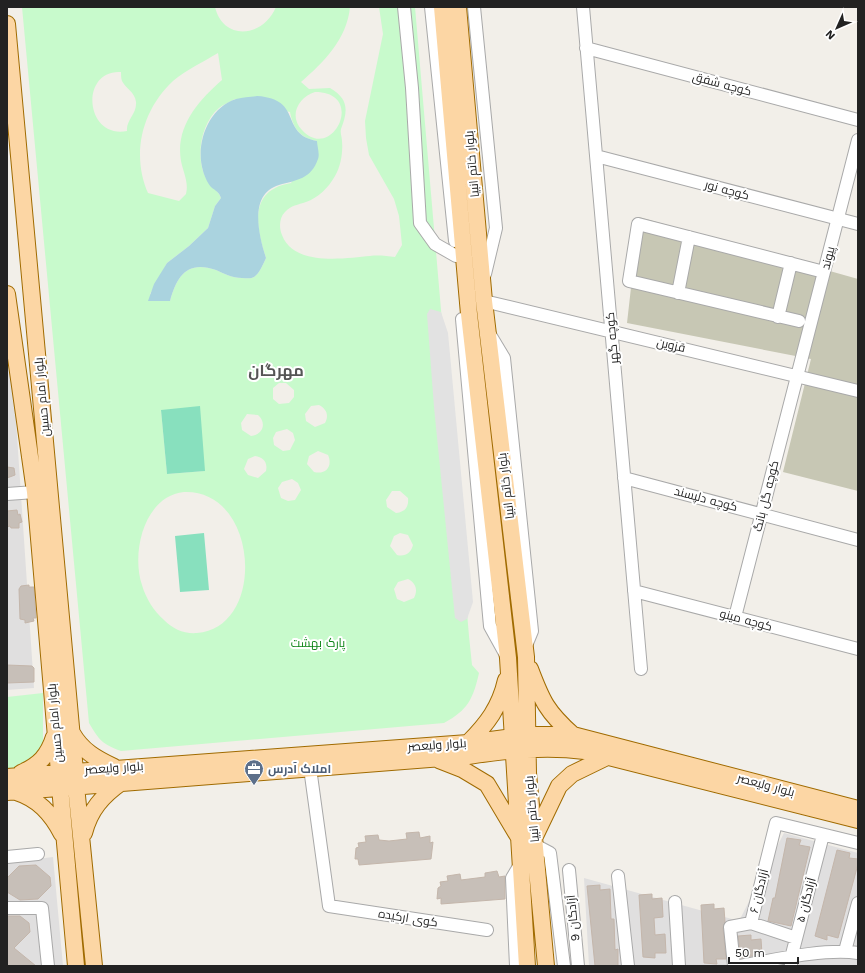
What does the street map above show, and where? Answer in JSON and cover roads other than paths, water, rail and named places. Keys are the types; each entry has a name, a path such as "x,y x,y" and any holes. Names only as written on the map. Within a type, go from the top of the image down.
{"main road":[{"name":"بلوار خاتم انبیا","path":"442,7 470,314 488,486 508,664 521,743 528,835 546,966"},
{"name":"بلوار خاتم انبیا","path":"458,7 483,293 526,657 521,743"},
{"name":"بلوار امام حسین","path":"7,24 40,462 72,733 94,966"},
{"name":"بلوار امام حسین","path":"7,294 8,314 40,462 35,492 76,966"},
{"path":"488,486 505,484"},
{"path":"468,743 484,727 502,698 508,664 520,667 526,657"},
{"path":"526,657 547,708 557,721 581,742"},
{"path":"56,732 51,747 45,758 10,784 43,806 56,822 65,840"},
{"path":"72,733 84,750 119,775 95,805 88,818 82,840"},
{"name":"بلوار ولیعصر","path":"581,742 607,757 858,820"},
{"name":"بلوار ولیعصر","path":"10,784 468,743 521,743 557,748 581,742 858,809"},
{"name":"بلوار ولیعصر","path":"119,775 310,768 435,758 521,743"},
{"path":"435,758 462,769 487,784 528,835 559,786 572,774 607,757"},
{"name":"بلوار خاتم انبیا","path":"527,966 521,864 528,835"}],"street":[{"path":"404,7 412,88 420,222 435,244 456,256"},
{"path":"432,7 490,626 508,664"},
{"path":"474,7 496,228 483,293"},
{"name":"کوچه گهر","path":"583,7 641,669"},
{"name":"کوچه شفق","path":"586,48 858,120"},
{"name":"پیوند","path":"798,375 858,140"},
{"name":"کوچه نور","path":"596,156 858,224"},
{"path":"799,321 629,282 638,224 824,272"},
{"path":"678,293 689,237"},
{"path":"778,317 791,263"},
{"name":"قزوین","path":"483,293 611,331 798,375 858,391"},
{"path":"487,330 504,358 532,631 526,657"},
{"name":"کوچه گل بانگ","path":"735,618 798,375"},
{"name":"کوچه دلپسند","path":"624,478 858,540"},
{"path":"7,494 35,492"},
{"name":"کوچه مینو","path":"634,591 858,649"},
{"name":"کوی ارکیده","path":"310,768 330,906 487,930"},
{"name":"آزادگان ۶","path":"734,966 730,927 751,923 776,823 823,835"},
{"path":"528,835 550,853 564,966"},
{"path":"823,835 858,843"},
{"name":"آزادگان ۵","path":"791,962 823,835"},
{"path":"7,857 38,854"},
{"path":"516,966 512,878 521,864"},
{"name":"آزادگان 9","path":"569,870 578,966"},
{"path":"618,876 628,966"},
{"path":"675,902 679,966"},
{"path":"845,951 858,903"},
{"path":"7,908 42,908 48,966"},
{"path":"751,923 796,938"},
{"path":"740,966 824,960 845,951 858,953"}],"water":[{"path":"257,96 272,99 281,103 287,110 298,131 305,137 317,141 319,155 315,166 303,178 279,185 269,190 263,197 259,206 258,217 261,239 266,258 261,268 254,277 251,278 232,277 206,267 191,269 185,272 176,284 170,301 148,301 154,284 167,263 189,246 208,228 215,206 221,198 210,186 203,171 201,150 206,128 218,110 226,104 239,98"}],"place":[{"name":"املاک آدرس","path":"254,786"}],"district":[{"name":"مهرگان","path":"276,370"}],"park label":[{"name":"پارک بهشت","path":"318,643"}]}
